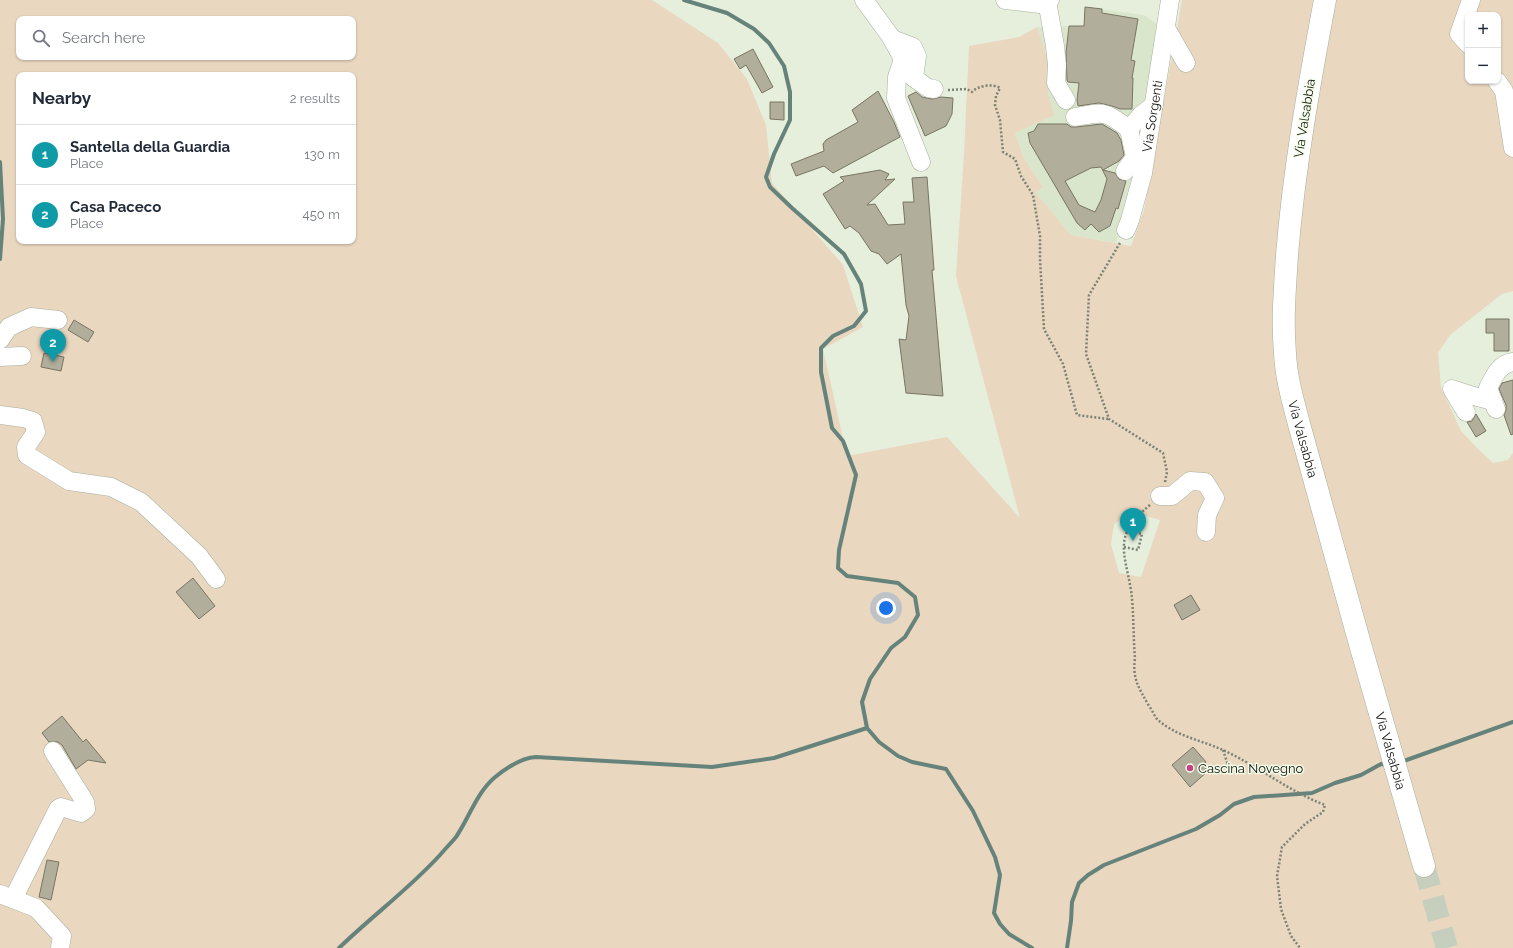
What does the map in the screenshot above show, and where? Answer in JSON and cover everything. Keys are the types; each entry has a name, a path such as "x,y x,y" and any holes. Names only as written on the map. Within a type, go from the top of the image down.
{"main road":[{"name":"Via Valsabbia","path":"1325,0 1306,104 1290,218 1283,324 1285,354 1290,392 1422,860"}],"street":[{"path":"864,0 892,39 903,59 897,77 896,98 921,162"},
{"path":"1006,0 1040,4 1049,1 1057,65 1056,83 1066,100"},
{"name":"Via Sorgenti","path":"1123,236 1130,220 1143,173 1170,0"},
{"path":"1467,12 1471,0"},
{"path":"1465,17 1459,34 1465,41"},
{"path":"1166,28 1186,63"},
{"path":"892,39 913,47 917,56 914,78 928,88 934,89"},
{"path":"1501,79 1513,148"},
{"path":"1129,129 1141,115 1154,105"},
{"path":"1075,117 1102,113 1114,118 1129,129 1135,157 1126,171"},
{"path":"0,340 9,327 31,317 58,320"},
{"path":"0,357 22,356"},
{"path":"1466,412 1452,389 1495,406 1488,388 1496,374 1505,363 1513,362"},
{"path":"0,415 23,418 32,421 36,432 26,447 27,455 69,481 111,488 141,502 199,556 216,579"},
{"path":"1160,496 1172,496 1190,481 1205,482 1216,498 1207,515 1206,532"},
{"path":"53,750 85,802 86,809 81,813 61,807 58,809 6,896 36,908 62,936 60,948"}],"path":[{"path":"934,89 967,89 972,92 975,88 998,86 1000,89 996,96 995,105 1000,120 1003,152 1015,159 1021,176 1033,195 1040,236 1044,329 1063,364 1077,415 1109,419 1163,453 1167,472 1160,496 1136,516 1127,531 1124,547 1125,566 1131,591 1135,658 1133,668 1136,684 1157,718 1179,734 1223,750 1257,767 1314,801 1325,805 1323,812 1305,824 1282,847 1277,876 1281,909 1291,936 1300,948"},
{"path":"1109,419 1086,354 1089,295 1123,236"},
{"path":"1124,547 1138,550 1142,534 1127,531"},
{"path":"1223,750 1230,771"}],"shaded area":[{"path":"0,0 652,0 718,43 747,79 766,125 772,183 843,265 863,327 823,349 847,456 947,437 1020,518 956,276 969,46 1019,37 1037,27 1049,63 1048,94 1054,115 1015,133 1024,158 1043,187 1036,193 1071,235 1131,246 1144,210 1182,0 1513,0 1513,291 1502,294 1450,335 1438,353 1441,387 1461,431 1493,463 1508,460 1513,453 1513,948 0,948","holes":["1133,512 1160,520 1141,577 1119,573 1111,544 1114,524"]},
{"path":"1085,7 1144,15 1160,26 1128,206 1116,243 1071,235 1036,193 1043,187 1024,158 1015,133 1053,115 1048,94 1049,63 1037,27 1084,26"}],"building":[{"path":"1085,7 1102,9 1102,13 1138,19 1131,60 1135,61 1132,78 1132,109 1120,109 1099,103 1078,106 1077,100 1079,83 1068,82 1067,80 1066,53 1069,26 1084,26"},
{"path":"753,49 773,87 762,93 746,65 740,69 734,59"},
{"path":"878,91 900,137 833,173 824,166 796,176 791,164 824,151 823,144 826,140 858,122 852,110"},
{"path":"916,92 922,97 932,99 941,97 953,98 952,114 946,126 925,136 908,96"},
{"path":"770,102 784,102 784,120 770,119"},
{"path":"1038,124 1067,124 1071,127 1076,127 1102,124 1117,133 1121,140 1124,155 1119,161 1103,170 1115,173 1119,179 1126,181 1118,209 1116,208 1110,226 1099,232 1091,224 1085,230 1077,223 1030,143 1028,133 1034,131","holes":["1101,167 1107,179 1101,200 1095,212 1079,205 1065,181 1091,168"]},
{"path":"880,170 889,174 885,180 895,179 867,205 875,204 888,225 905,224 903,202 914,202 912,178 927,177 934,270 932,270 943,396 906,393 899,339 906,340 909,316 906,305 901,254 887,264 879,254 871,251 859,233 850,226 845,229 823,194 844,181 840,177"},
{"path":"1486,319 1509,319 1509,351 1494,351 1494,333 1486,333"},
{"path":"74,320 94,332 88,342 68,330"},
{"path":"44,353 64,357 61,371 41,367"},
{"path":"1513,380 1513,434 1511,435 1504,415 1506,405 1499,389 1502,383"},
{"path":"1476,414 1486,431 1476,437 1467,422 1472,421"},
{"path":"193,578 215,606 199,619 176,592"},
{"path":"1191,595 1200,610 1182,620 1174,605"},
{"path":"62,716 83,742 86,739 106,763 88,760 76,769 62,745 58,742 49,742 42,733"},
{"name":"Cascina Novegno","path":"1193,747 1206,762 1203,765 1208,771 1190,787 1172,765"},
{"path":"47,860 59,862 51,900 39,897"}],"waterway":[{"path":"684,0 727,13 754,29 769,43 784,66 790,92 790,120 774,154 766,177 770,187 844,254 861,284 866,311 854,326 833,336 821,348 821,372 832,428 843,441 856,475 839,550 838,568 847,576 898,583 915,597 918,615 905,637 891,648 870,679 862,702 867,728 879,742 898,756 912,762 946,769 973,811 995,857 1000,875 994,913 1000,924 1009,934 1032,948"},
{"path":"0,162 3,219 0,259"},
{"path":"1401,762 1513,722"},
{"path":"339,948 403,891 440,855 461,830 482,791 494,778 519,761 536,757 712,767 774,758 867,728"},
{"path":"1067,948 1072,902 1079,883 1088,875 1104,865 1196,829 1220,815 1234,804 1254,797 1312,793 1335,783 1361,775 1381,764 1388,765"}],"tunnel":[{"path":"1424,866 1447,948"}],"place":[{"name":"Casa Paceco","path":"53,362"},
{"name":"Santella della Guardia","path":"1133,541"},
{"name":"Cascina Novegno","path":"1190,768"}]}
